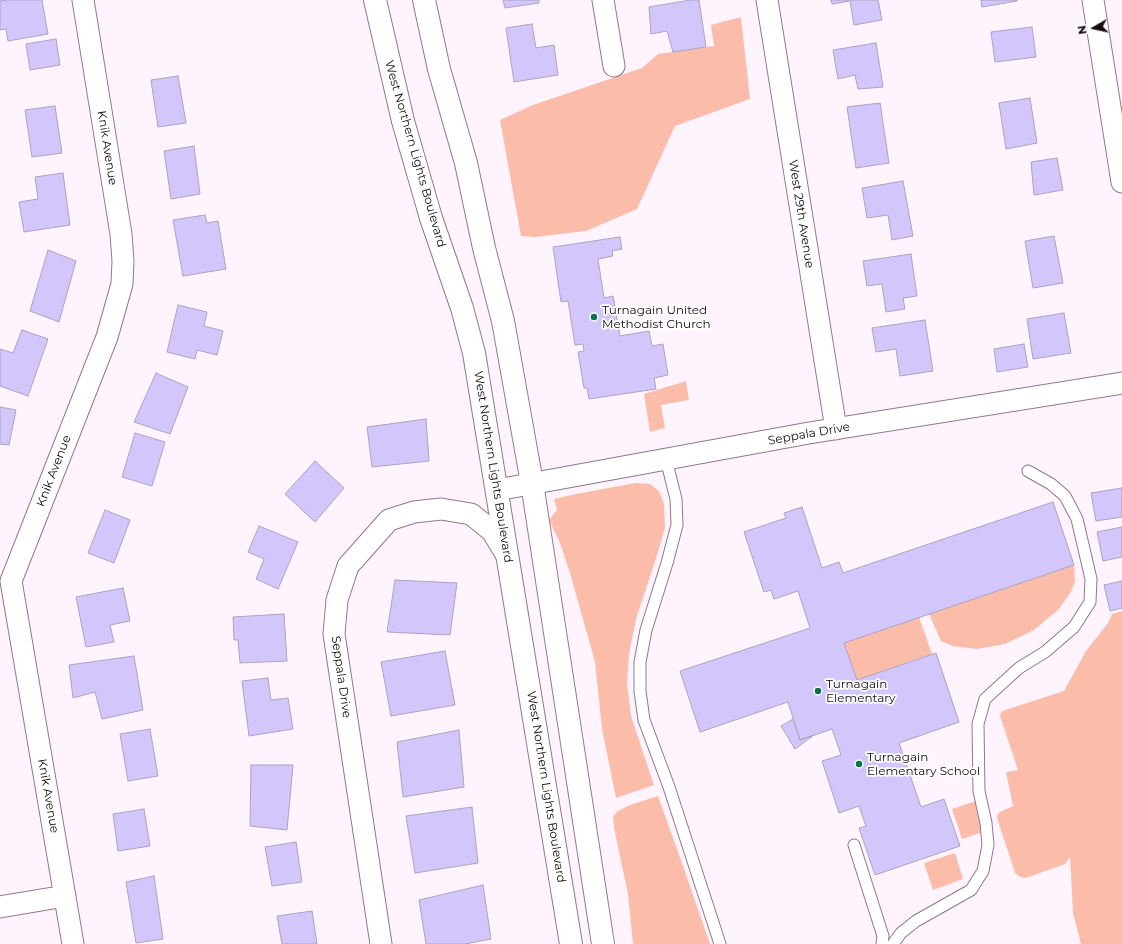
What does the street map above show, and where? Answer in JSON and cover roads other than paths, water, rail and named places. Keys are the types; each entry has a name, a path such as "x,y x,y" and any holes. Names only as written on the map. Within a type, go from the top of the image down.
{"street":[{"name":"Knik Avenue","path":"73,944 6,582 107,337 122,284 123,261 121,234 83,0"},
{"name":"West Northern Lights Boulevard","path":"375,0 403,121 431,218 460,302 474,353 571,944"},
{"path":"424,0 439,68 466,163 484,248 503,321 532,483 603,944"},
{"path":"603,0 614,66"},
{"name":"West 29th Avenue","path":"767,0 836,429"},
{"path":"1093,0 1122,182"},
{"name":"Seppala Drive","path":"497,490 836,429 1122,383"},
{"name":"Seppala Drive","path":"382,944 334,634 337,600 348,566 389,520 414,512 441,509 471,514 492,530 508,559"},
{"path":"0,907 65,896"}],"lane":[{"path":"666,459 676,499 677,526 668,563 646,630 640,662 640,691 644,720 668,787 720,944"},
{"path":"893,944 901,933 916,921 971,890 983,871 988,845 986,823 979,791 977,754 978,724 985,699 1019,668 1045,652 1074,627 1090,602 1091,579 1077,519 1065,496 1051,484 1028,471"},
{"path":"854,845 882,936 882,944"}],"place":[{"name":"Turnagain United Methodist Church","path":"594,317"},
{"name":"Turnagain Elementary","path":"818,691"},
{"name":"Turnagain Elementary School","path":"859,764"}]}
